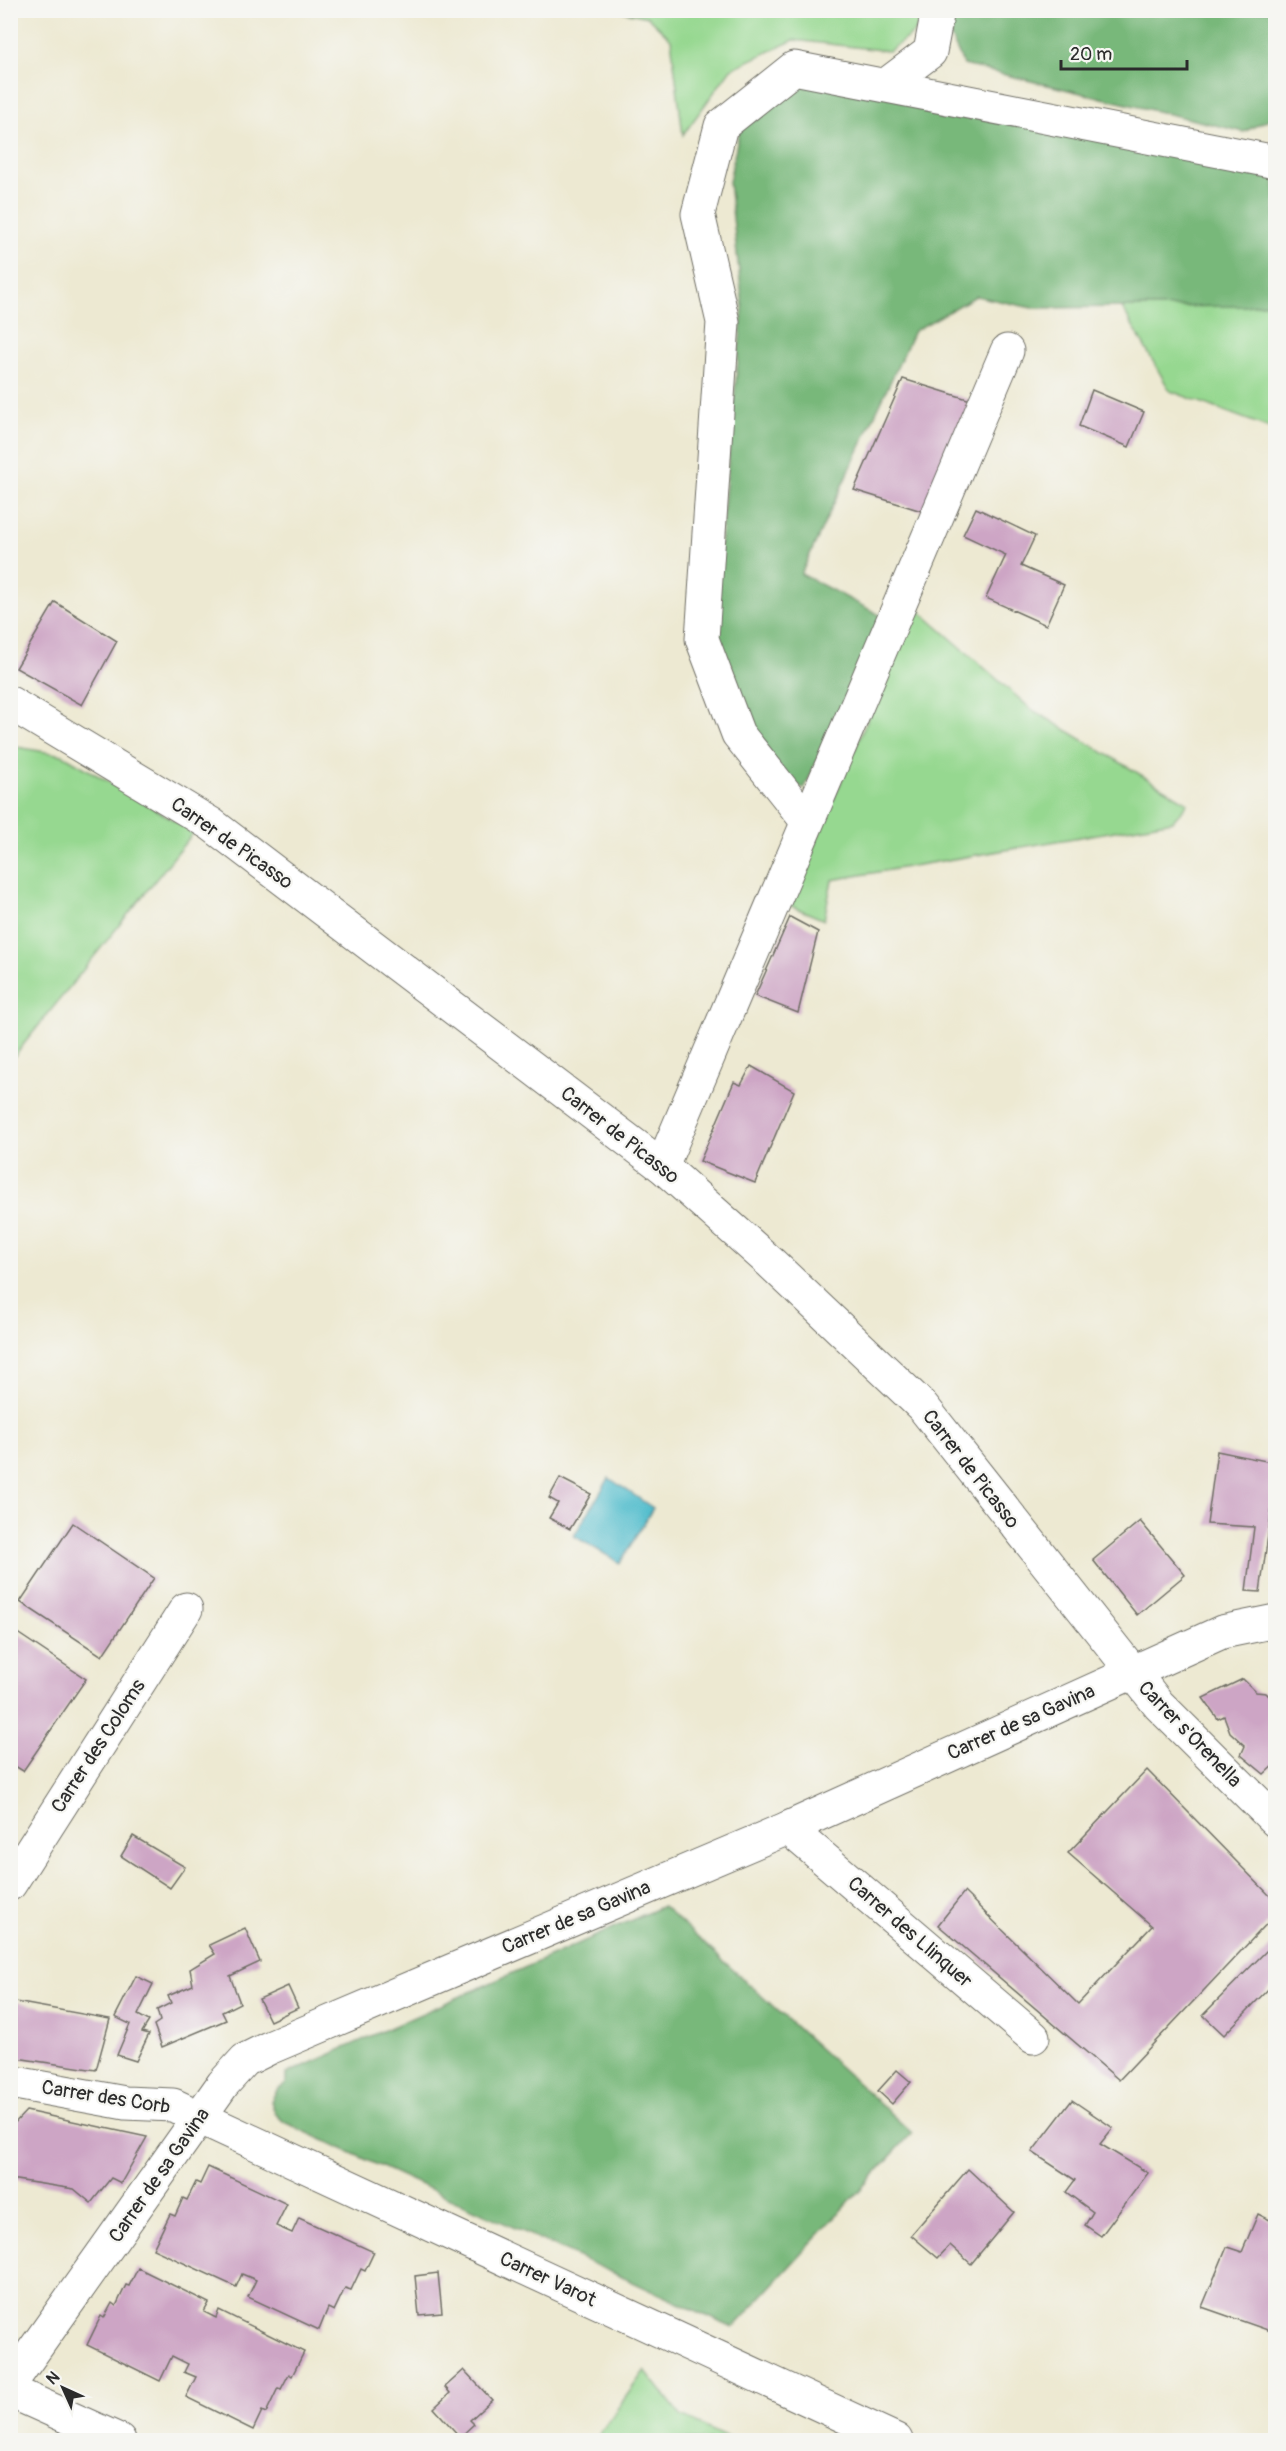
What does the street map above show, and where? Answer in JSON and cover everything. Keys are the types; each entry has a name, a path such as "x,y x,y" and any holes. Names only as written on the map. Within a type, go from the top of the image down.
{"street":[{"path":"886,85 930,52 938,10"},
{"path":"807,821 738,735 702,639 723,322 698,214 721,126 794,68 1275,162"},
{"path":"662,1166 1006,351"},
{"name":"Carrer de Picasso","path":"12,704 210,824 662,1166 771,1263 923,1407 1131,1672"},
{"name":"Carrer des Coloms","path":"10,1884 186,1609"},
{"name":"Carrer de sa Gavina","path":"10,2384 223,2084 245,2060 788,1827 1222,1632 1275,1621"},
{"name":"Carrer s'Orenella","path":"1131,1672 1159,1705 1275,1821"},
{"name":"Carrer des Llinquer","path":"788,1827 1032,2037"},
{"name":"Carrer des Corb","path":"10,2082 125,2103 173,2105 200,2118"},
{"name":"Carrer Varot","path":"200,2118 896,2440"},
{"path":"10,2391 119,2440"}],"green space":[{"path":"620,11 921,11 916,31 889,51 794,40 731,69 683,135 671,39 648,17"},
{"path":"950,11 1275,11 1275,116 1244,132 964,65 947,29"},
{"path":"804,76 1275,170 1275,302 1244,306 1032,308 976,296 914,331 801,574 884,617 804,789 784,775 736,711 712,629 743,308 729,182 741,122"},
{"path":"1275,302 1275,430 1170,391 1122,307 1244,306"},
{"path":"915,607 1031,709 1188,803 1173,821 832,880 824,920 789,905"},
{"path":"11,746 63,755 194,832 11,1060"},
{"path":"663,1906 912,2133 733,2328 284,2122 275,2113 271,2101 277,2090 286,2084 286,2074"},
{"path":"645,2370 681,2416 733,2440 595,2440"}],"water":[{"path":"609,1478 653,1508 620,1563 574,1536"}],"building":[{"path":"903,379 974,401 925,512 854,490"},
{"path":"1092,390 1144,412 1129,447 1079,426"},
{"path":"976,508 1035,536 1021,566 1064,585 1046,625 986,598 1006,555 963,535"},
{"path":"55,602 117,641 82,705 16,668"},
{"path":"790,917 818,932 798,1013 755,996"},
{"path":"751,1066 794,1091 755,1183 700,1161 734,1082 741,1085"},
{"path":"1217,1451 1276,1463 1276,1479 1260,1592 1246,1591 1254,1527 1207,1524"},
{"path":"560,1478 591,1494 570,1529 549,1518 558,1503 549,1498"},
{"path":"1140,1521 1185,1575 1137,1615 1093,1560"},
{"path":"73,1523 154,1578 102,1656 20,1602"},
{"path":"10,1628 86,1679 23,1771 10,1763"},
{"path":"1243,1679 1256,1692 1266,1693 1276,1703 1276,1763 1264,1774 1241,1755 1245,1746 1230,1732 1224,1716 1218,1719 1203,1698"},
{"path":"1147,1770 1276,1902 1276,1914 1119,2080 938,1925 964,1892 1078,2004 1152,1926 1068,1853"},
{"path":"133,1836 185,1867 170,1888 121,1856"},
{"path":"245,1928 260,1962 230,1976 240,2003 222,2012 226,2020 162,2047 154,2025 160,2021 157,2010 171,2003 168,1996 193,1985 190,1969 215,1954 209,1945"},
{"path":"1276,1941 1276,1981 1224,2035 1203,2015"},
{"path":"136,1976 153,1984 138,2015 149,2021 142,2032 149,2034 136,2061 117,2055 130,2024 115,2017"},
{"path":"288,1986 298,2008 270,2021 259,1999"},
{"path":"10,2001 110,2019 96,2070 10,2057"},
{"path":"897,2070 911,2082 892,2104 878,2091"},
{"path":"1072,2100 1113,2128 1100,2144 1148,2173 1101,2236 1085,2225 1093,2212 1066,2192 1075,2180 1032,2152"},
{"path":"26,2111 147,2137 121,2183 111,2178 91,2203 74,2189 10,2179 10,2128"},
{"path":"208,2167 287,2204 276,2226 292,2233 299,2218 374,2252 365,2271 361,2269 351,2290 345,2288 334,2311 328,2308 319,2330 248,2297 256,2280 242,2274 236,2287 153,2249 170,2214 175,2216 183,2198 187,2200 196,2182 200,2184"},
{"path":"968,2169 1014,2212 971,2264 950,2245 938,2258 911,2235"},
{"path":"1258,2214 1276,2223 1276,2333 1202,2307 1227,2247 1242,2252"},
{"path":"138,2268 209,2303 204,2312 216,2318 219,2310 304,2352 292,2376 289,2374 281,2389 278,2388 266,2413 262,2411 253,2430 186,2397 196,2377 184,2372 188,2364 172,2356 160,2381 87,2345 101,2316 104,2318 112,2303 116,2306 126,2285 129,2286"},
{"path":"438,2273 442,2313 419,2315 415,2276"},
{"path":"464,2370 492,2400 470,2420 474,2424 460,2437 434,2408 450,2393 445,2387"}]}
